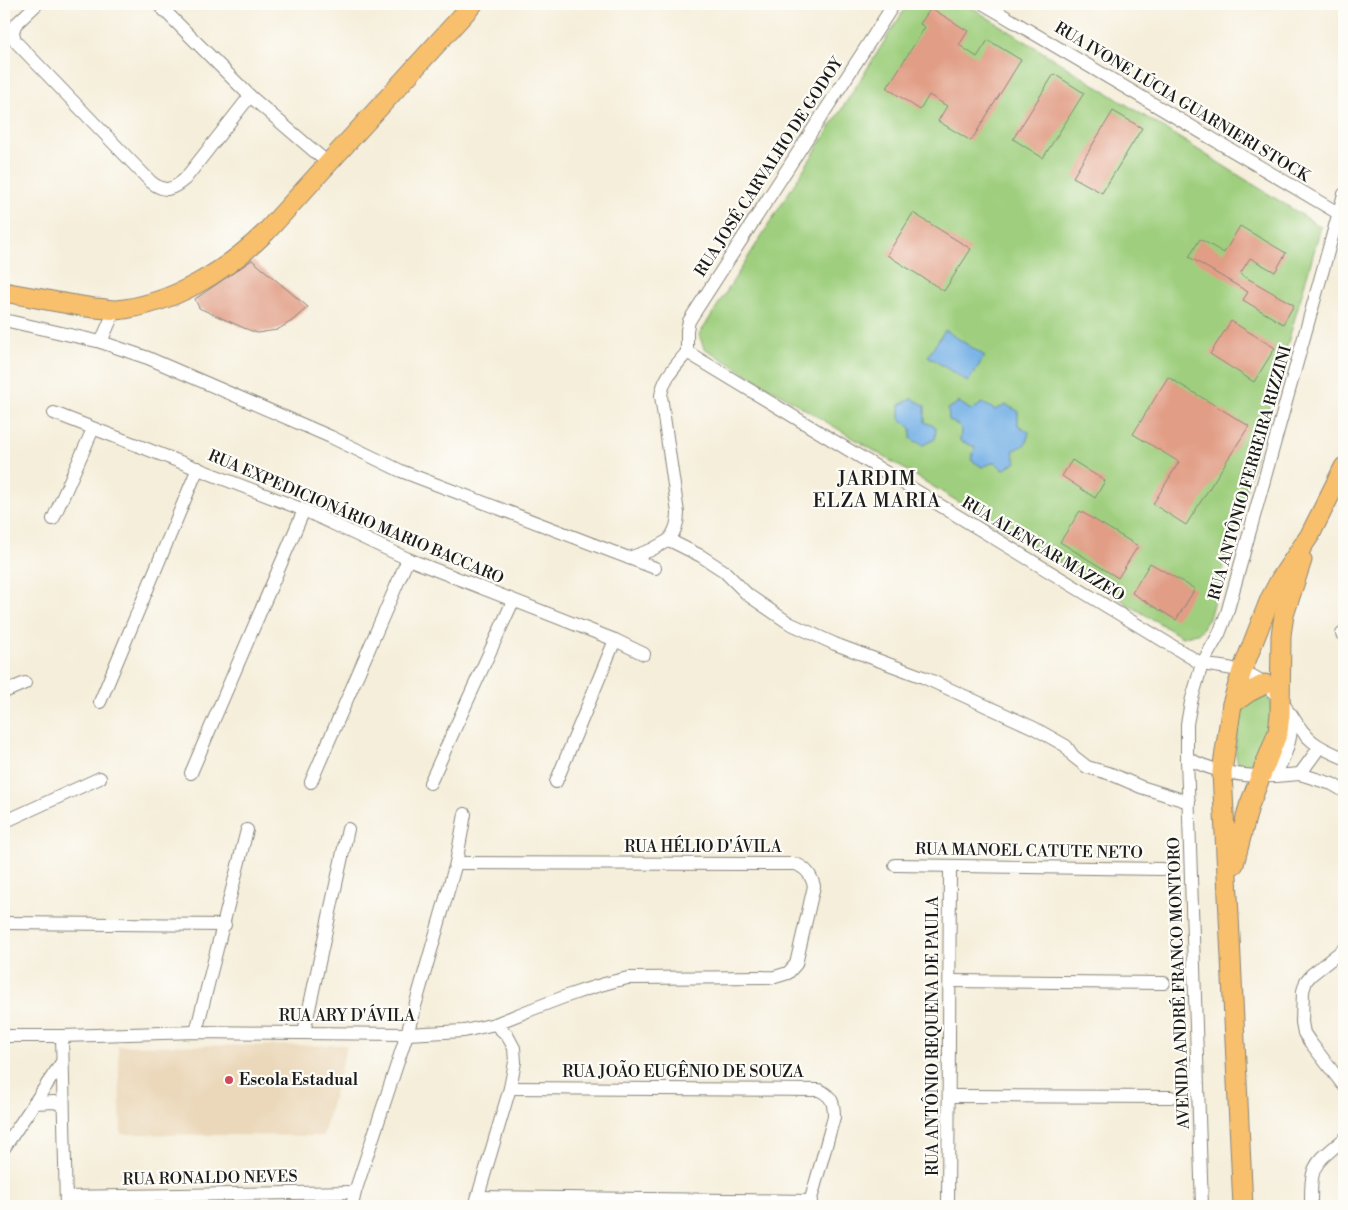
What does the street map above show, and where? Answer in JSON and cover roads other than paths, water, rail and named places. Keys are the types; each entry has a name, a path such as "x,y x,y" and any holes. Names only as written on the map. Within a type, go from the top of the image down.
{"main road":[{"path":"4,292 80,306 115,310 141,305 170,296 196,284 223,268 248,250 266,232 473,4"},
{"path":"1243,1206 1222,772 1232,704 1242,671 1270,599 1281,578 1310,535 1344,467"},
{"path":"1229,902 1239,838 1249,806 1268,776 1285,704 1281,635 1284,615 1310,535"},
{"path":"1232,704 1265,684"}],"street":[{"path":"37,4 15,26 13,33 15,41 151,182 159,188 167,190 177,186 185,179 250,96"},
{"path":"158,4 250,96 328,164"},
{"name":"RUA JOSÉ CARVALHO DE GODOY","path":"687,352 689,321 894,4"},
{"name":"RUA IVONE LÚCIA GUARNIERI STOCK","path":"984,4 1338,214"},
{"name":"RUA ANTÔNIO FERREIRA RIZZINI","path":"1187,758 1187,724 1191,702 1202,664 1219,634 1227,613 1344,194"},
{"path":"101,342 115,310"},
{"path":"4,320 101,342 148,358 331,436 401,471 655,568"},
{"path":"629,558 651,550 668,540 675,530 678,513 661,396 665,379 687,352"},
{"name":"RUA ALENCAR MAZZEO","path":"687,352 1202,664"},
{"name":"RUA EXPEDICIONÁRIO MARIO BACCARO","path":"54,413 304,510 408,559 615,640 644,654"},
{"path":"53,519 93,429"},
{"path":"100,702 198,468"},
{"path":"191,773 304,510"},
{"path":"668,540 701,556 724,571 748,595 789,623 835,644 923,677 1034,728 1066,746 1073,756 1087,767 1111,774 1140,787 1189,802"},
{"path":"311,782 408,559"},
{"path":"430,783 513,601"},
{"path":"556,782 615,640"},
{"path":"1202,664 1251,674 1265,684 1285,704 1305,734 1319,748 1344,758"},
{"path":"4,692 25,683"},
{"path":"1300,774 1319,748"},
{"path":"1187,758 1198,764 1234,775 1268,776 1300,774 1332,784 1344,791"},
{"name":"AVENIDA ANDRÉ FRANCO MONTORO","path":"1187,758 1202,1206"},
{"path":"4,822 100,778"},
{"path":"352,1206 406,1034 456,863 465,814"},
{"path":"304,1032 348,829"},
{"path":"196,1032 225,925 247,830"},
{"name":"RUA HÉLIO D'ÁVILA","path":"456,863 796,864 804,868 811,875 814,886 796,964 788,973 775,977 628,978 604,983 495,1024"},
{"name":"RUA MANOEL CATUTE NETO","path":"895,865 1163,869"},
{"name":"RUA ANTÔNIO REQUENA DE PAULA","path":"948,1206 950,867"},
{"path":"4,923 225,925"},
{"path":"1344,949 1311,975 1306,982 1303,991 1302,1022 1304,1033 1344,1086"},
{"path":"950,981 1164,983"},
{"path":"495,1024 507,1035 514,1048 515,1062 510,1088 477,1202 810,1204"},
{"name":"RUA ARY D'ÁVILA","path":"4,1036 196,1032 406,1034 464,1031 495,1024"},
{"path":"62,1036 66,1202"},
{"path":"4,1148 62,1062"},
{"name":"RUA JOÃO EUGÊNIO DE SOUZA","path":"510,1088 820,1090 829,1095 834,1105 834,1117 810,1204"},
{"path":"949,1096 1171,1096"},
{"path":"34,1103 55,1102 63,1106"},
{"path":"1311,1206 1311,1176 1314,1166 1344,1139"},
{"name":"RUA RONALDO NEVES","path":"66,1202 355,1192"}],"water":[{"path":"945,330 985,356 968,382 928,356"},
{"path":"912,398 925,406 925,422 936,427 935,439 923,445 911,439 911,428 900,419 900,405"},
{"path":"959,402 971,410 983,403 995,410 1006,405 1018,411 1018,425 1029,432 1026,444 1013,451 1016,462 1003,470 995,462 982,467 971,460 975,447 960,441 961,427 949,420 948,409"}],"place":[{"name":"Escola Estadual","path":"229,1080"}],"district":[{"name":"JARDIM ELZA MARIA","path":"877,490"}]}
